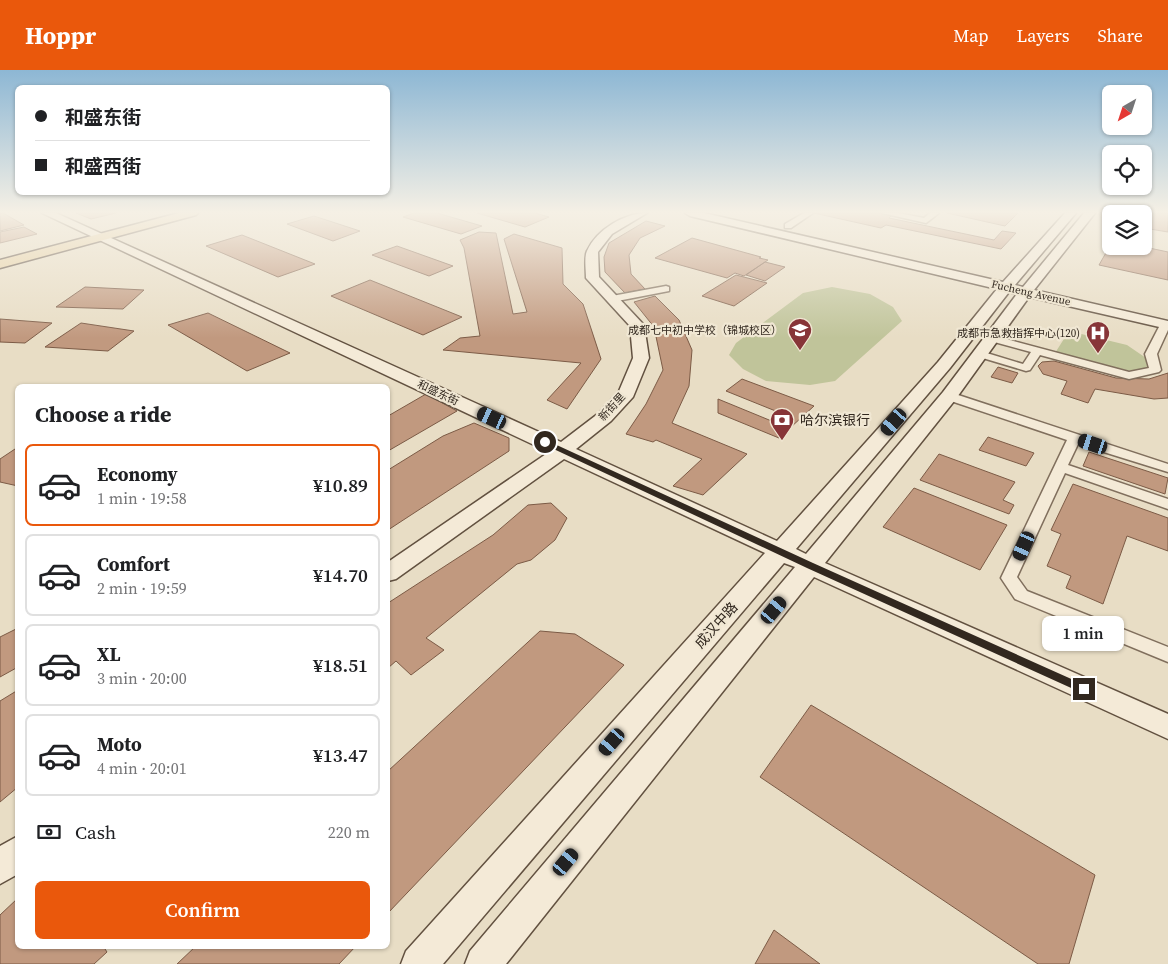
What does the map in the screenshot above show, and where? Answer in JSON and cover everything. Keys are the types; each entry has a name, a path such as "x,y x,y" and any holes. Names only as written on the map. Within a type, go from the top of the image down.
{"main road":[{"path":"0,258 14,255"},
{"path":"0,264 31,255"},
{"name":"和盛东街","path":"140,255 810,565 1168,726"},
{"name":"新街里","path":"390,572 563,450 605,416 627,393 641,358 637,325 593,278 592,255"},
{"name":"Fucheng Avenue","path":"881,255 1020,285"},
{"name":"Fucheng Avenue","path":"901,255 1167,321"},
{"path":"483,964 949,396 985,346 1020,285 1041,255"},
{"path":"1020,285 1049,255"},
{"name":"成汉中路","path":"418,964 944,365 1020,285"},
{"path":"0,867 15,854"}],"street":[{"path":"612,299 666,289"},
{"path":"985,346 1037,351 1129,376 1154,370 1151,354 1167,321"},
{"path":"985,346 1026,368 1037,351"},
{"path":"949,396 1168,468"},
{"path":"1074,438 1010,578 1021,595 1168,655"},
{"path":"1061,467 1168,504"}],"green space":[{"path":"832,287 870,294 893,307 902,321 835,381 810,385 766,381 743,369 729,355 736,343 803,293"},
{"path":"1069,331 1127,345 1146,358 1147,367 1136,370 1113,370 1055,353"}],"building":[{"path":"226,255 292,255 315,264 278,277"},
{"path":"372,255 421,255 453,266 429,276"},
{"path":"465,255 501,255 513,314 527,312 509,255 562,255 563,284 583,304 601,359 567,409 547,400 581,363 443,350 460,338 480,336"},
{"path":"605,255 629,255 631,274 645,289 625,293 605,272"},
{"path":"661,255 753,255 768,260 744,276 735,273 727,278 655,258"},
{"path":"1105,255 1168,255 1168,280 1099,265"},
{"path":"765,262 785,267 765,281 746,275"},
{"path":"736,275 767,283 734,306 702,296"},
{"path":"370,280 462,317 423,335 331,296"},
{"path":"85,287 144,290 123,309 56,307"},
{"path":"655,296 679,320 692,350 689,386 672,423 747,454 703,495 673,486 702,459 656,440 653,442 626,434 646,404 663,370 654,327 634,302"},
{"path":"208,313 290,353 247,371 168,325"},
{"path":"0,319 52,323 25,343 0,342"},
{"path":"81,323 134,331 108,351 45,347"},
{"path":"1054,361 1116,378 1149,379 1168,373 1168,398 1154,399 1095,389 1088,403 1061,394 1067,381 1043,374 1038,366 1042,362"},
{"path":"998,367 1018,373 1012,383 991,377"},
{"path":"742,379 814,406 779,438 718,413 718,399 774,422 783,414 726,391"},
{"path":"426,394 457,411 390,450 390,415"},
{"path":"474,423 509,438 509,451 390,529 390,469 443,436"},
{"path":"988,437 1034,453 1026,466 979,450"},
{"path":"15,449 15,485 0,482 0,459"},
{"path":"1089,452 1168,478 1165,494 1083,466"},
{"path":"939,454 1015,482 1003,500 1014,505 1009,514 920,480"},
{"path":"1073,484 1168,518 1168,551 1127,536 1103,604 1066,588 1071,576 1047,566 1061,534 1051,530"},
{"path":"914,488 1007,525 980,570 883,527"},
{"path":"551,503 567,518 555,540 531,560 517,564 426,638 444,650 411,675 396,661 390,666 390,602 493,535 528,505"},
{"path":"15,630 15,669 0,677 0,637"},
{"path":"540,631 575,634 624,665 390,911 390,769"},
{"path":"15,692 15,790 0,802 0,701"},
{"path":"811,705 1095,875 1069,964 1038,964 760,777"},
{"path":"15,901 15,949 105,949 107,952 94,964 0,964 0,915"},
{"path":"774,930 820,964 755,964"},
{"path":"193,949 353,949 339,964 177,964"}],"place":[{"name":"成都七中初中学校（锦城校区）","path":"800,351"},
{"name":"成都市急救指挥中心(120)","path":"1098,354"},
{"name":"哈尔滨银行","path":"782,441"}],"route":[{"path":"545,442 1084,689"}]}
